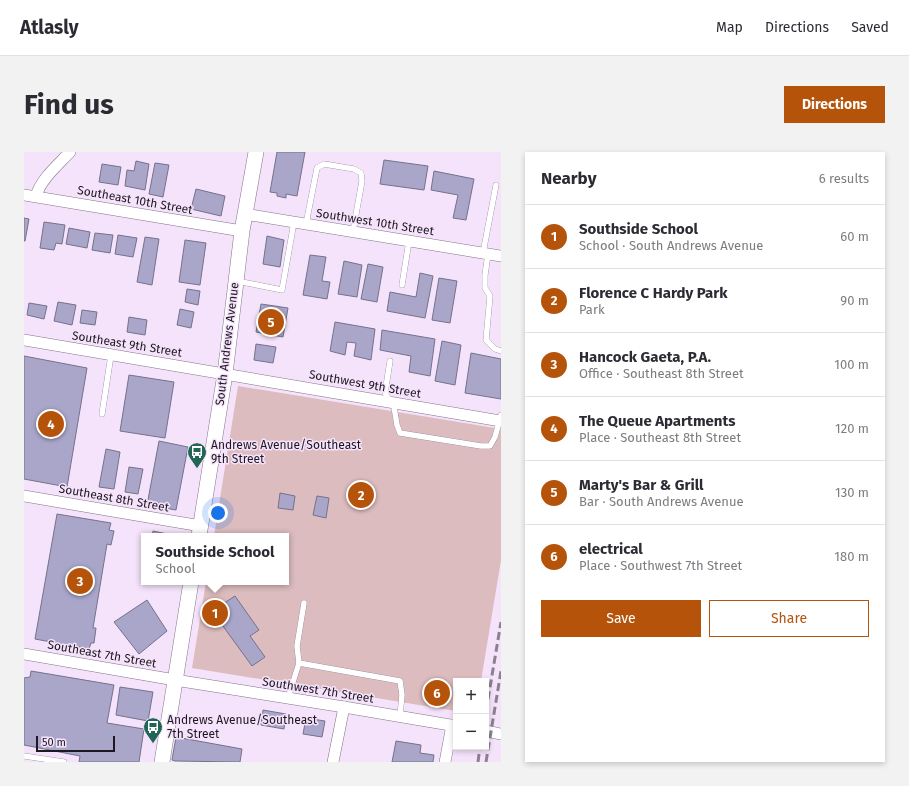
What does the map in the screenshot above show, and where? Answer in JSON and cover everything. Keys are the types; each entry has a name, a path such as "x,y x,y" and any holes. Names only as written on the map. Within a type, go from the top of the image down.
{"main road":[{"name":"South Andrews Avenue","path":"200,531 225,374 242,231 256,152"},
{"path":"162,762 191,585"}],"street":[{"path":"36,196 38,188 44,180 70,152"},
{"name":"Southeast 10th Street","path":"24,195 242,231"},
{"name":"Southwest 10th Street","path":"245,214 501,256"},
{"name":"Southeast 9th Street","path":"24,340 225,374"},
{"name":"Southwest 9th Street","path":"225,374 500,419"},
{"name":"Southeast 8th Street","path":"24,496 200,531"},
{"name":"Southeast 7th Street","path":"24,654 175,680"},
{"name":"Southwest 7th Street","path":"175,680 453,726"},
{"path":"333,762 344,707"},
{"path":"445,762 453,730"},
{"path":"489,732 501,734"}],"lane":[{"path":"306,224 317,168 324,164 354,169 360,173 362,181 353,232"},
{"path":"496,185 486,254 485,288 490,296 486,340 495,349 501,351"},
{"path":"235,281 282,290 294,222"},
{"path":"402,286 409,241"},
{"path":"102,414 112,355"},
{"path":"390,362 385,393 394,407 397,425 400,432 481,446 490,446 495,437 500,419"},
{"path":"288,698 299,663 297,646 304,603"},
{"path":"299,663 400,681 402,695 400,716"},
{"path":"24,756 64,762"}],"shaded area":[{"path":"238,386 501,429 501,560 481,678 453,678 453,711 192,668 206,585 289,585 289,533 214,533"}],"building":[{"path":"277,152 305,152 297,196 286,194 286,198 277,196 277,193 270,192"},
{"path":"384,160 428,166 424,190 380,184"},
{"path":"136,161 149,164 145,190 125,186 127,170 134,171"},
{"path":"155,163 169,165 163,197 149,194"},
{"path":"102,164 121,167 118,185 99,182"},
{"path":"434,171 474,179 466,220 453,218 458,195 431,190"},
{"path":"196,189 225,196 221,216 191,209"},
{"path":"24,218 29,219 25,241 24,241"},
{"path":"44,222 65,225 62,244 56,243 54,250 40,248"},
{"path":"69,228 90,232 87,248 66,244"},
{"path":"95,233 113,235 110,253 92,250"},
{"path":"118,235 137,238 133,257 115,254"},
{"path":"267,236 284,240 280,267 263,264"},
{"path":"145,237 159,239 152,285 137,282"},
{"path":"185,240 206,243 200,285 179,282"},
{"path":"310,255 326,257 322,281 330,282 327,299 303,295"},
{"path":"344,261 362,265 357,297 338,294"},
{"path":"368,264 383,267 377,302 361,299"},
{"path":"420,273 433,276 425,318 387,311 390,292 416,297"},
{"path":"439,278 457,281 450,323 432,320"},
{"path":"187,289 200,291 198,305 185,302"},
{"path":"58,302 76,305 72,325 54,321"},
{"path":"29,303 47,306 44,319 27,315"},
{"path":"261,304 288,308 283,337 256,332"},
{"path":"180,309 194,312 191,328 177,325"},
{"path":"82,310 97,312 95,325 80,323"},
{"path":"129,317 147,320 145,335 127,332"},
{"path":"335,322 375,329 371,360 354,356 356,343 347,342 345,355 330,351"},
{"path":"382,330 435,339 430,376 409,372 411,356 380,350"},
{"path":"442,341 461,345 455,385 435,381"},
{"path":"256,344 276,347 273,363 254,360"},
{"path":"471,353 501,359 501,399 465,393"},
{"path":"24,356 87,368 67,487 24,479"},
{"path":"129,375 174,382 165,438 120,431"},
{"path":"159,441 188,447 176,510 147,505"},
{"path":"106,449 120,452 114,489 99,487"},
{"path":"129,467 143,469 138,494 125,492"},
{"path":"280,493 295,496 293,510 278,508"},
{"path":"317,496 329,498 326,518 313,515"},
{"path":"57,514 111,523 109,530 114,531 111,545 107,544 93,628 96,628 94,643 91,643 89,649 35,639"},
{"path":"235,596 259,630 250,636 265,657 252,666 212,611"},
{"path":"147,600 167,631 139,654 114,622"},
{"path":"31,671 114,685 107,723 144,729 139,762 79,762 80,756 24,745 24,678 30,677"},
{"path":"432,685 444,688 441,700 430,698"},
{"path":"120,687 153,692 148,721 116,715"},
{"path":"263,710 286,714 284,729 261,725"},
{"path":"306,718 325,721 322,737 303,734"},
{"path":"176,737 242,749 240,762 172,760"},
{"path":"396,741 421,745 420,753 434,755 433,762 392,762"}],"railway":[{"path":"489,693 501,622"},
{"path":"486,762 501,671"},
{"path":"478,762 480,750"}],"place":[{"name":"Marty's Bar & Grill","path":"271,322"},
{"name":"The Queue Apartments","path":"51,424"},
{"name":"Andrews Avenue/Southeast 9th Street","path":"197,469"},
{"name":"Florence C Hardy Park","path":"361,495"},
{"name":"Hancock Gaeta, P.A.","path":"80,581"},
{"name":"Southside School","path":"215,613"},
{"name":"electrical","path":"437,693"},
{"name":"Andrews Avenue/Southeast 7th Street","path":"153,744"}]}
